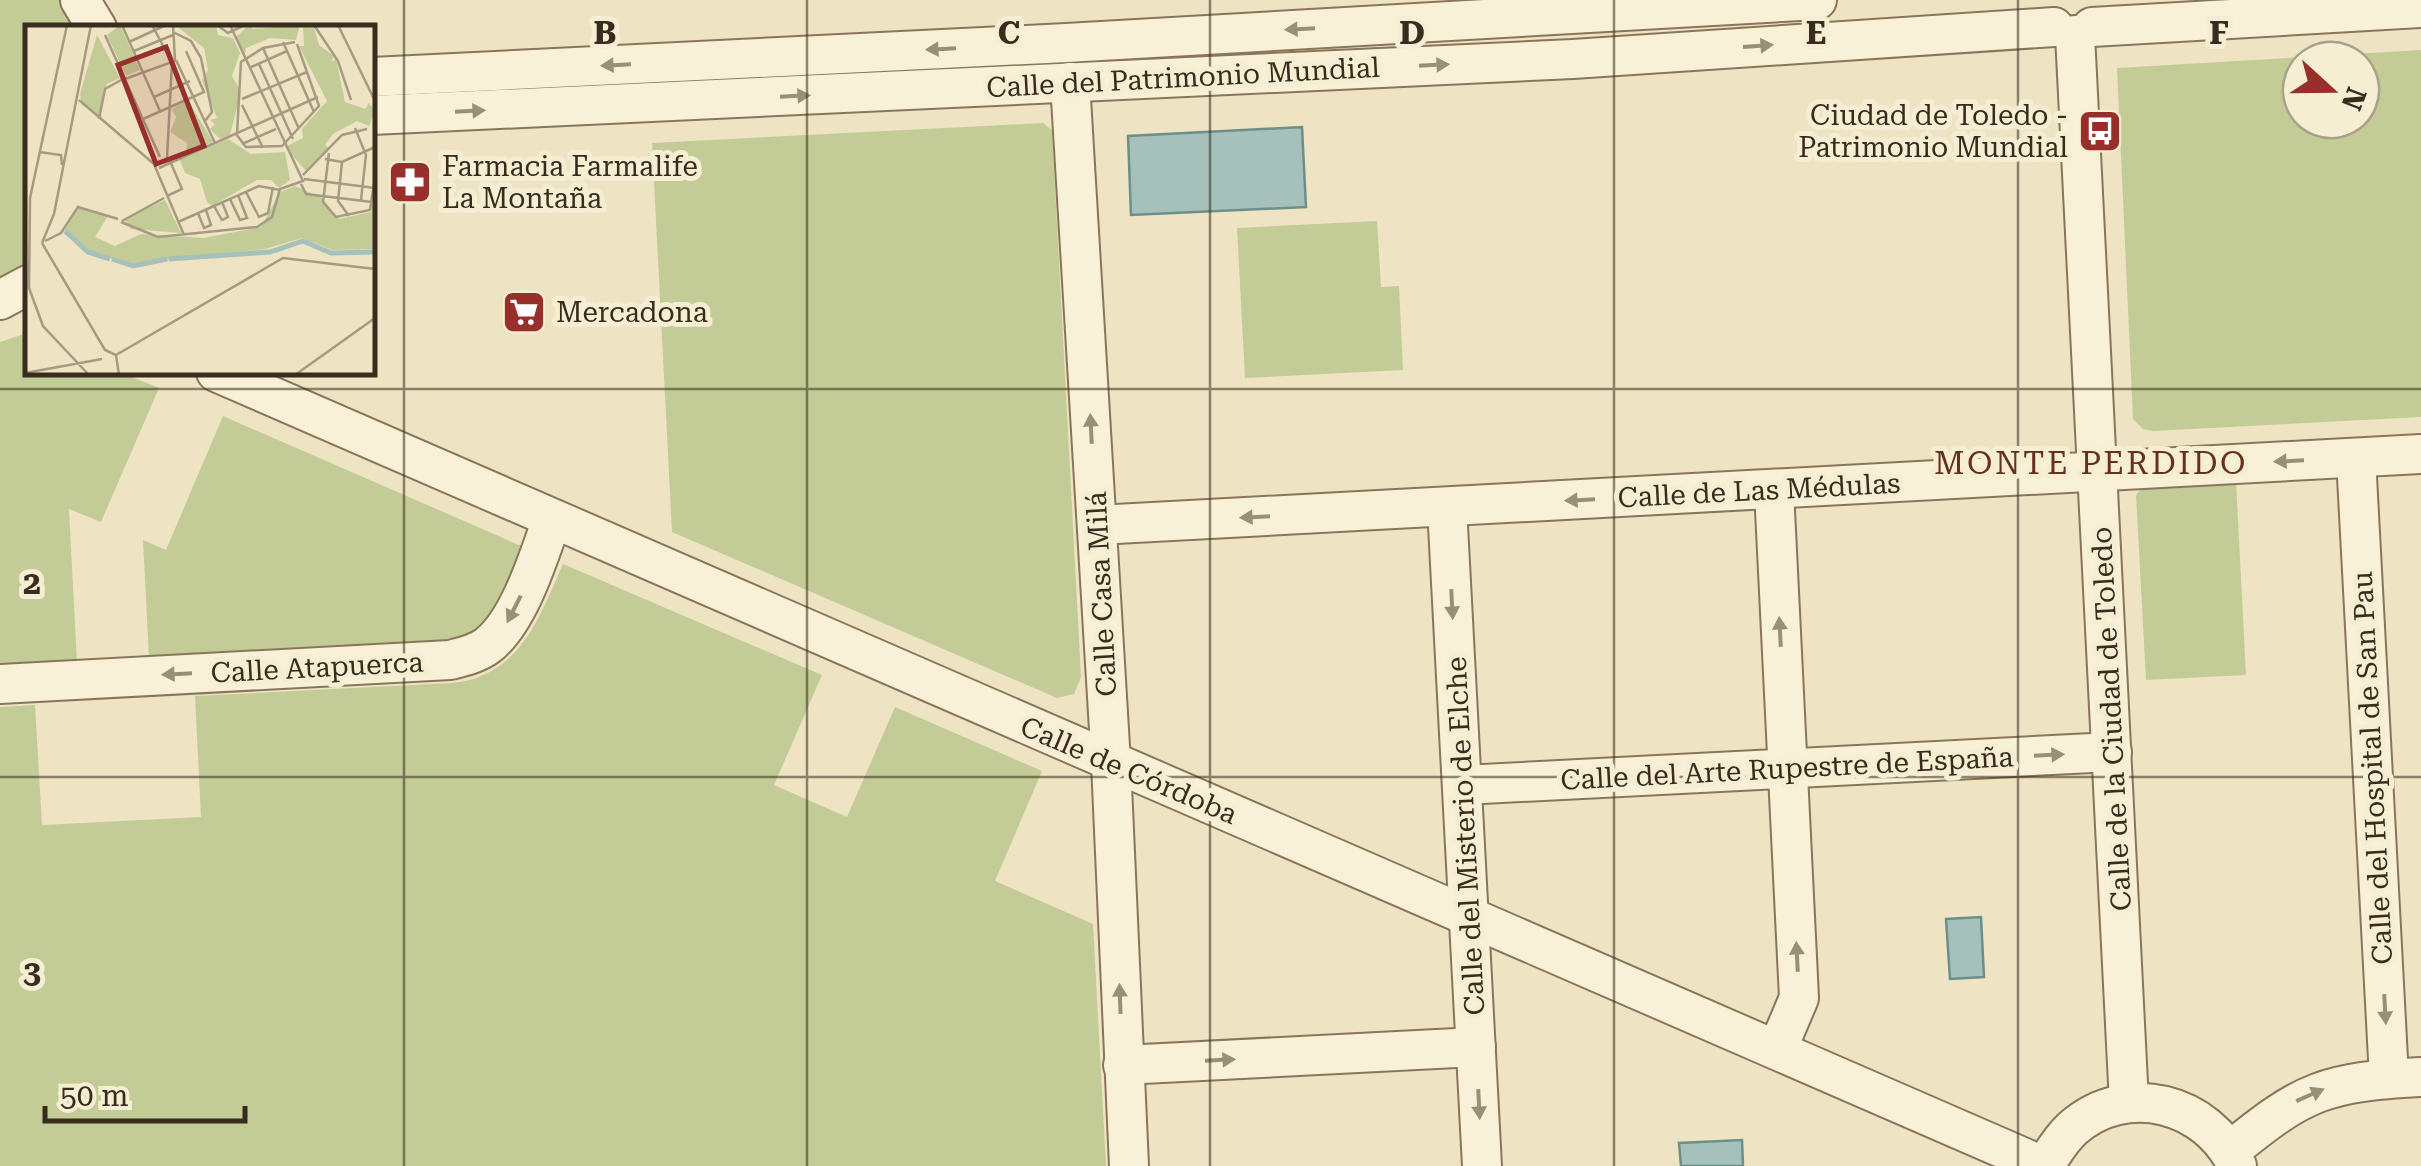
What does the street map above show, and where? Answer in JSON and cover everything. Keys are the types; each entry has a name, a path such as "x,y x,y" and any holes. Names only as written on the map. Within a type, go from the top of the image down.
{"street":[{"path":"80,0 94,25"},
{"name":"Calle del Patrimonio Mundial","path":"375,77 1817,0"},
{"name":"Calle del Patrimonio Mundial","path":"375,115 1572,59 2074,18 2421,8"},
{"name":"Calle de la Ciudad de Toledo","path":"2074,18 2129,1103"},
{"name":"Calle Casa Milá","path":"1070,82 1110,763 1128,1166"},
{"path":"0,300 25,286"},
{"name":"Calle de Córdoba","path":"223,375 2044,1166"},
{"name":"Calle de Las Médulas","path":"1097,525 2421,454"},
{"name":"Calle del Hospital de San Pau","path":"2356,458 2405,1078"},
{"path":"1774,490 1799,998 1778,1050"},
{"name":"Calle del Misterio de Elche","path":"1447,507 1482,1166"},
{"name":"Calle Atapuerca","path":"0,684 450,660 470,655 488,646 513,614 552,519"},
{"name":"Calle del Arte Rupestre de España","path":"1463,785 2112,752"},
{"path":"1123,1065 1476,1047"},
{"path":"2044,1166 2074,1126 2104,1109 2129,1103 2158,1103 2191,1114 2213,1130 2234,1158 2294,1102 2326,1087 2360,1080 2405,1078"}],"green space":[{"path":"0,0 60,0 78,25 25,25 25,268 0,283"},
{"path":"2421,50 2421,417 2153,431 2143,429 2133,419 2117,68 2281,58 2281,140 2381,140 2381,52"},
{"path":"1043,123 1052,130 1081,677 1074,694 1057,698 672,532 652,143"},
{"path":"1377,221 1381,287 1399,286 1403,370 1245,378 1237,228"},
{"path":"25,334 25,375 127,375 159,388 101,522 69,509 77,663 0,667 0,342"},
{"path":"223,416 526,548 500,607 482,630 448,643 149,659 143,540 166,550"},
{"path":"2236,481 2246,675 2146,680 2136,495 2142,487"},
{"path":"563,564 822,675 774,785 847,817 895,707 1042,771 995,881 1093,924 1106,1166 0,1166 0,707 35,705 42,825 201,817 195,696 452,683 475,678 511,657 524,641"}],"water":[{"path":"1302,127 1306,207 1131,215 1128,136"},
{"path":"1981,917 1984,977 1950,979 1946,919"},
{"path":"1742,1140 1743,1166 1681,1166 1679,1143"}],"place":[{"name":"Ciudad de Toledo - Patrimonio Mundial","path":"2100,131"},
{"name":"Farmacia Farmalife La Montaña","path":"410,182"},
{"name":"Mercadona","path":"524,312"}],"district":[{"name":"MONTE PERDIDO","path":"2091,463"}]}
